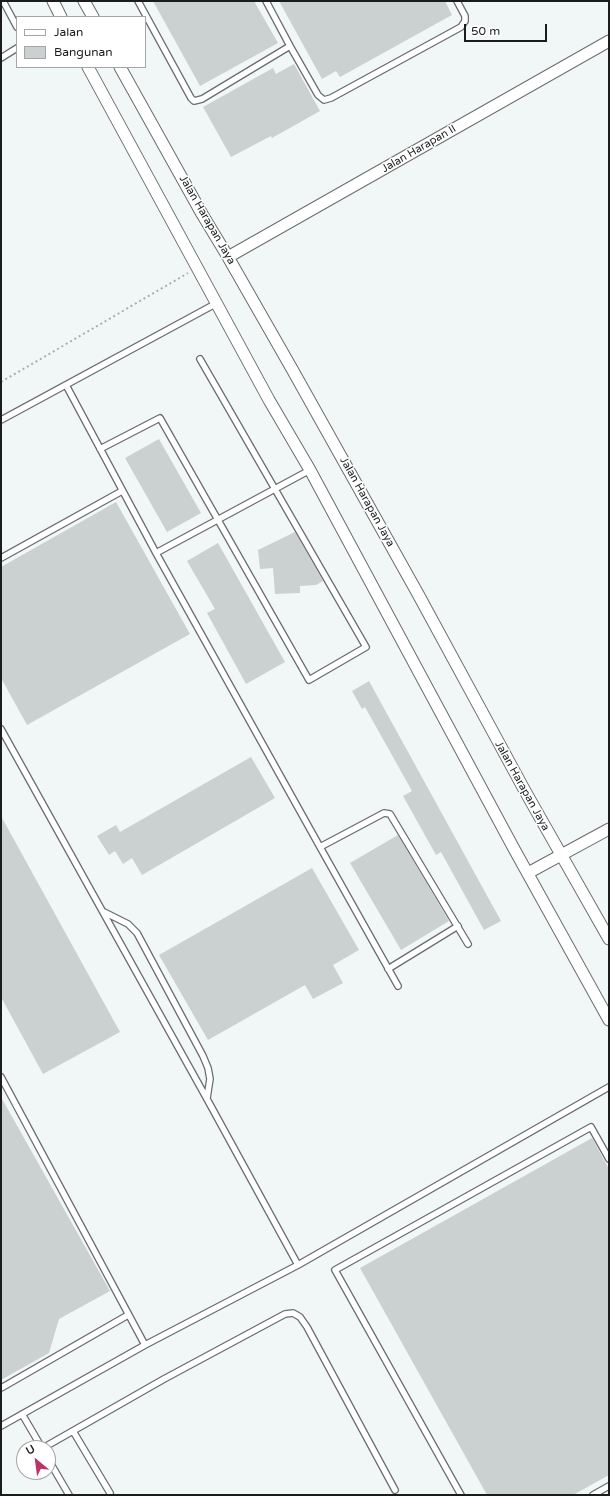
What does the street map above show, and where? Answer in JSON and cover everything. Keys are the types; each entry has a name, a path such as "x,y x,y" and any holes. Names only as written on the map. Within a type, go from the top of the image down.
{"street":[{"path":"53,1 60,16"},
{"path":"84,1 92,16"},
{"name":"Jalan Harapan II","path":"228,257 609,41"},
{"path":"89,68 269,400 310,470 513,847 609,1020"},
{"name":"Jalan Harapan Jaya","path":"121,68 418,594 561,855 609,939"},
{"path":"528,873 609,829"}],"lane":[{"path":"3,1 16,25"},
{"path":"138,1 194,101 202,99 290,46"},
{"path":"266,1 318,95 324,100 461,27 466,16 457,1"},
{"path":"1,58 16,49"},
{"path":"1,420 217,303"},
{"path":"100,449 160,418 309,680 366,648 200,359"},
{"path":"66,385 156,553 398,986"},
{"path":"156,553 274,488 310,470"},
{"path":"1,558 122,490"},
{"path":"1,729 298,1265"},
{"path":"320,847 384,813 390,814 468,944"},
{"path":"103,912 128,924 137,933 206,1062 210,1079 207,1099"},
{"path":"388,969 458,926"},
{"path":"1,1078 145,1345"},
{"path":"1,1426 145,1345 298,1265 609,1087"},
{"path":"461,1495 335,1270 591,1127 609,1159"},
{"path":"56,1440 164,1379 285,1314 292,1313 300,1317 307,1327 395,1490"},
{"path":"1,1388 128,1314"},
{"path":"22,1414 37,1440"},
{"path":"73,1431 110,1493"},
{"path":"56,1473 69,1495"},
{"path":"593,1495 609,1486"}],"path":[{"path":"1,382 198,268"}],"building":[{"path":"153,1 254,1 278,43 200,86"},
{"path":"279,1 445,1 452,15 340,77 336,71 322,79"},
{"path":"294,64 320,111 272,138 271,136 231,157 203,107 273,68 276,74"},
{"path":"159,439 201,513 167,532 125,458"},
{"path":"116,502 190,634 27,725 1,678 1,567"},
{"path":"295,532 323,581 316,585 300,586 300,593 275,594 273,568 260,569 258,550"},
{"path":"218,543 285,662 246,684 207,613 215,609 187,561"},
{"path":"369,681 501,921 484,930 441,852 436,855 403,796 412,791 365,707 362,709 352,691"},
{"path":"251,757 275,798 142,875 132,858 123,864 115,851 109,855 97,836 116,825 120,832"},
{"path":"1,816 120,1032 43,1074 1,997"},
{"path":"398,835 449,921 401,950 350,863"},
{"path":"312,868 359,950 333,965 343,983 313,999 305,985 208,1040 159,955"},
{"path":"1,1097 110,1291 59,1319 49,1353 1,1380"},
{"path":"592,1138 609,1169 609,1475 573,1495 487,1495 360,1268"}]}
